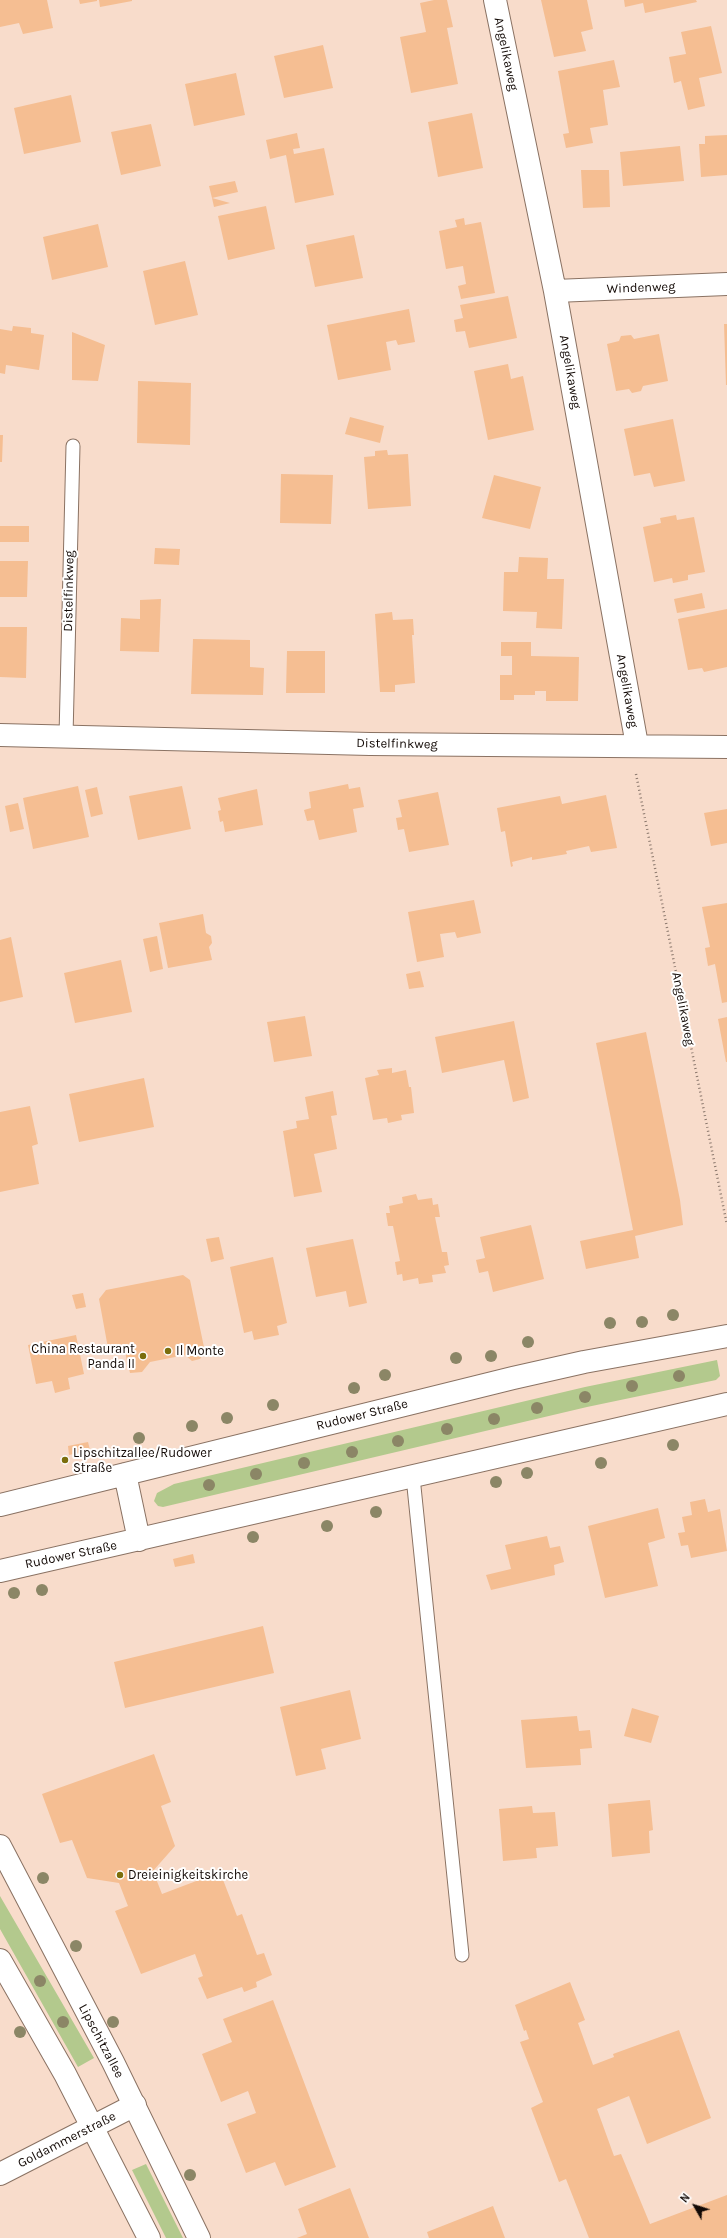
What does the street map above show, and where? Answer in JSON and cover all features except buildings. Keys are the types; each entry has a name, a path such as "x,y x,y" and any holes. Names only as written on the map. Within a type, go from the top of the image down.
{"street":[{"name":"Angelikaweg","path":"495,0 555,291 637,745"},
{"name":"Windenweg","path":"555,291 727,284"},
{"name":"Distelfinkweg","path":"0,735 370,744 637,745 727,747"},
{"name":"Rudower Straße","path":"0,1505 570,1365 727,1336"},
{"name":"Rudower Straße","path":"0,1571 727,1404"},
{"path":"125,1474 139,1540"},
{"name":"Lipschitzallee","path":"0,1846 134,2105 199,2238"},
{"path":"0,1960 66,2074 149,2238"},
{"name":"Goldammerstraße","path":"0,2174 134,2105"}],"lane":[{"name":"Distelfinkweg","path":"66,736 72,446"},
{"path":"413,1477 462,1955"}],"path":[{"name":"Angelikaweg","path":"635,769 727,1225"}],"green space":[{"path":"717,1360 720,1376 716,1380 587,1407 163,1507 158,1506 154,1501 157,1493 174,1484 585,1387"},
{"path":"0,1896 94,2058 78,2067 0,1929"},
{"path":"146,2164 183,2238 166,2238 132,2170"}],"place":[{"name":"Il Monte","path":"168,1351"},
{"name":"China Restaurant Panda II","path":"143,1356"},
{"name":"Lipschitzallee/Rudower Straße","path":"65,1460"},
{"name":"Dreieinigkeitskirche","path":"120,1875"}]}
